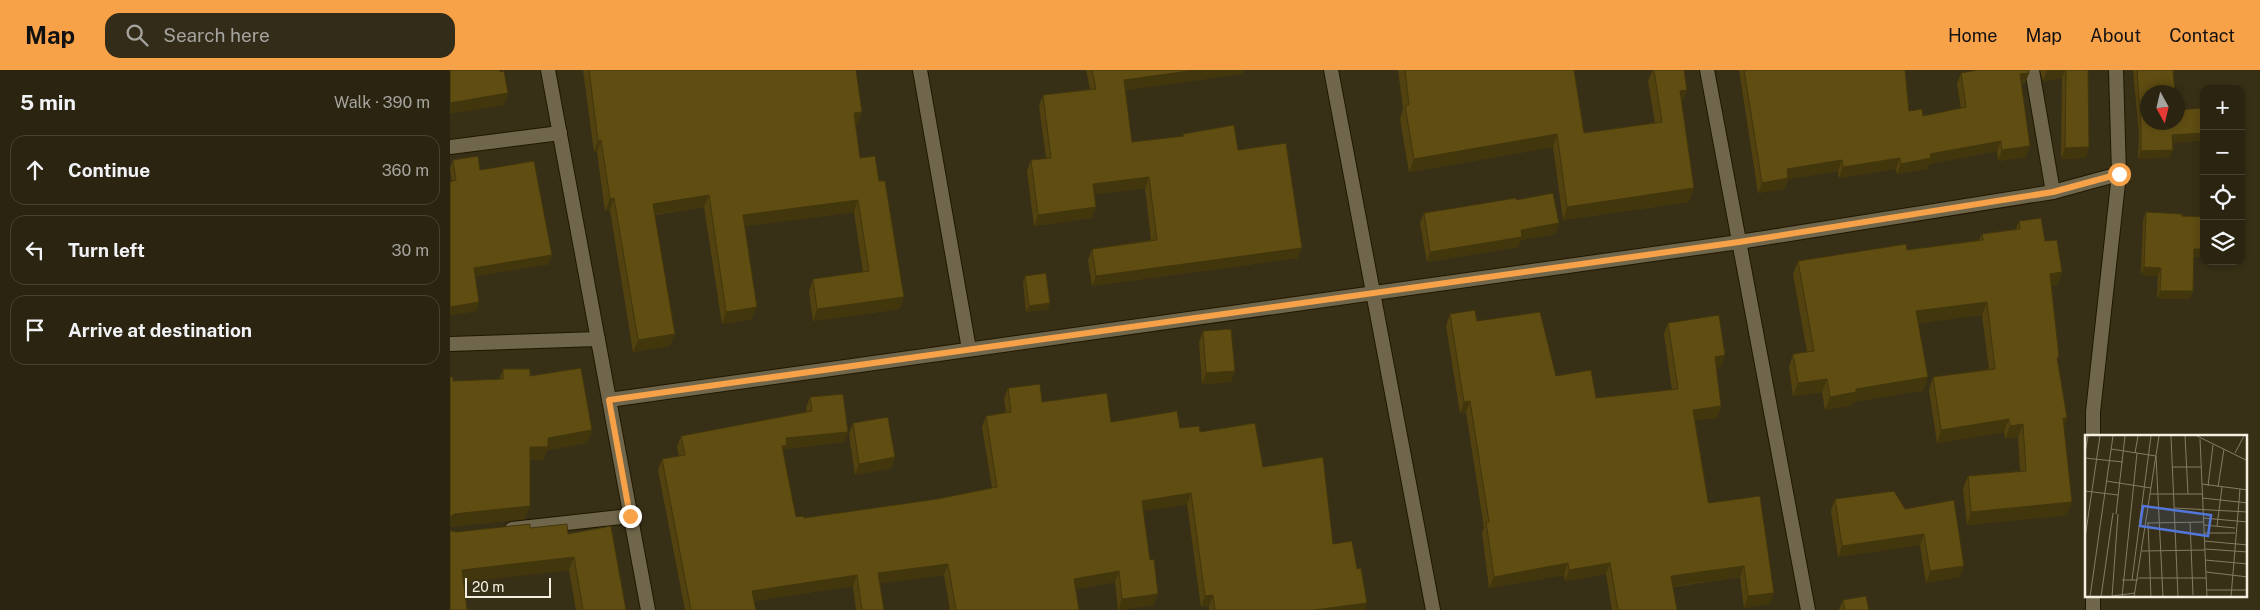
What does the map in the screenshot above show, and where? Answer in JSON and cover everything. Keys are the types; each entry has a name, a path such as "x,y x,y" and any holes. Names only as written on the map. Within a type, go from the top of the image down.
{"street":[{"path":"548,70 648,610"},
{"path":"920,70 969,349"},
{"path":"1331,70 1433,610"},
{"path":"1707,70 1808,610"},
{"path":"2032,70 2053,192"},
{"path":"2093,435 2093,412 2119,174 2116,70"},
{"path":"450,147 560,133"},
{"path":"609,400 1739,242 2053,192 2119,174"},
{"path":"450,344 598,339"},
{"path":"498,530 630,516"}],"building":[{"path":"450,70 504,71 508,93 450,103"},
{"path":"589,70 856,70 862,112 854,113 860,158 875,156 879,181 885,181 904,297 817,309 813,279 869,271 858,200 743,215 757,307 726,312 709,195 653,204 675,334 638,340 614,198 610,199 601,140 598,141"},
{"path":"1092,70 1196,70 1124,80 1132,142 1184,136 1183,134 1234,125 1238,150 1286,143 1302,248 1096,276 1092,249 1157,240 1149,177 1093,184 1096,207 1038,215 1031,160 1051,158 1043,95 1096,89"},
{"path":"1405,70 1574,70 1584,133 1662,122 1654,70 1684,70 1687,90 1680,91 1694,188 1567,207 1557,134 1414,159 1405,106 1409,105"},
{"path":"1744,70 1905,70 1909,111 1922,109 1923,116 1966,107 1961,73 1978,70 2029,70 2029,73 2020,74 2030,146 2002,150 2001,141 1930,154 1931,158 1901,164 1900,158 1843,167 1842,160 1787,169 1788,178 1762,183"},
{"path":"2066,70 2088,70 2089,147 2065,148"},
{"path":"2137,70 2173,70 2174,85 2140,85 2140,113"},
{"path":"2200,108 2200,133 2172,135 2173,150 2141,151 2141,130 2185,130 2185,109"},
{"path":"478,156 480,170 534,161 552,255 474,268 479,302 450,307 450,182 456,180 453,160"},
{"path":"1553,193 1559,223 1521,230 1522,237 1430,252 1424,213"},
{"path":"2146,212 2200,217 2200,249 2194,249 2193,291 2160,291 2161,268 2144,267"},
{"path":"2041,218 2045,241 2057,240 2062,272 2050,274 2059,357 2057,357 2067,418 2063,418 2072,502 1971,512 1968,476 2026,471 2023,424 2010,426 2009,419 1941,430 1933,377 1995,369 1987,302 1916,311 1928,377 1856,389 1856,392 1830,397 1827,379 1798,383 1793,354 1814,351 1798,261 1906,244 1907,250 1983,240 1982,234 2020,229 2019,221"},
{"path":"1046,273 1050,303 1029,306 1025,276"},
{"path":"1475,310 1477,321 1540,312 1556,376 1591,370 1596,398 1678,389 1668,323 1719,315 1725,355 1715,357 1721,406 1693,410 1708,501 1709,503 1760,496 1774,593 1748,596 1744,566 1671,576 1677,610 1618,610 1610,563 1569,570 1568,563 1494,577 1486,522 1489,522 1470,401 1464,402 1450,314"},
{"path":"1231,329 1235,371 1206,373 1203,331"},
{"path":"581,368 592,430 548,438 548,447 530,447 530,506 454,514 450,517 450,377 453,377 453,381 503,379 503,369 530,369 530,376"},
{"path":"1040,384 1042,402 1107,393 1111,422 1177,411 1180,428 1199,426 1200,432 1255,423 1263,467 1323,457 1333,544 1352,541 1357,569 1361,568 1367,603 1314,610 1215,610 1213,595 1205,596 1191,493 1142,501 1150,560 1154,559 1158,594 1122,599 1119,571 1074,579 1079,610 956,610 948,564 878,573 884,610 862,610 857,575 752,591 756,610 691,610 662,459 685,455 681,436 812,411 810,397 843,394 848,432 786,438 787,445 782,446 796,517 803,516 804,518 937,499 997,487 986,416 1011,412 1008,388"},
{"path":"888,417 895,457 859,464 853,423"},
{"path":"1894,491 1905,509 1954,500 1964,566 1930,571 1924,534 1842,546 1835,499"},
{"path":"530,524 530,528 567,524 568,534 611,526 626,610 583,610 574,557 462,570 467,610 450,610 450,530 456,532"},
{"path":"1866,596 1869,610 1845,610 1843,600"}],"route":[{"path":"630,516 609,400 1739,242 2053,192 2119,174"}]}
